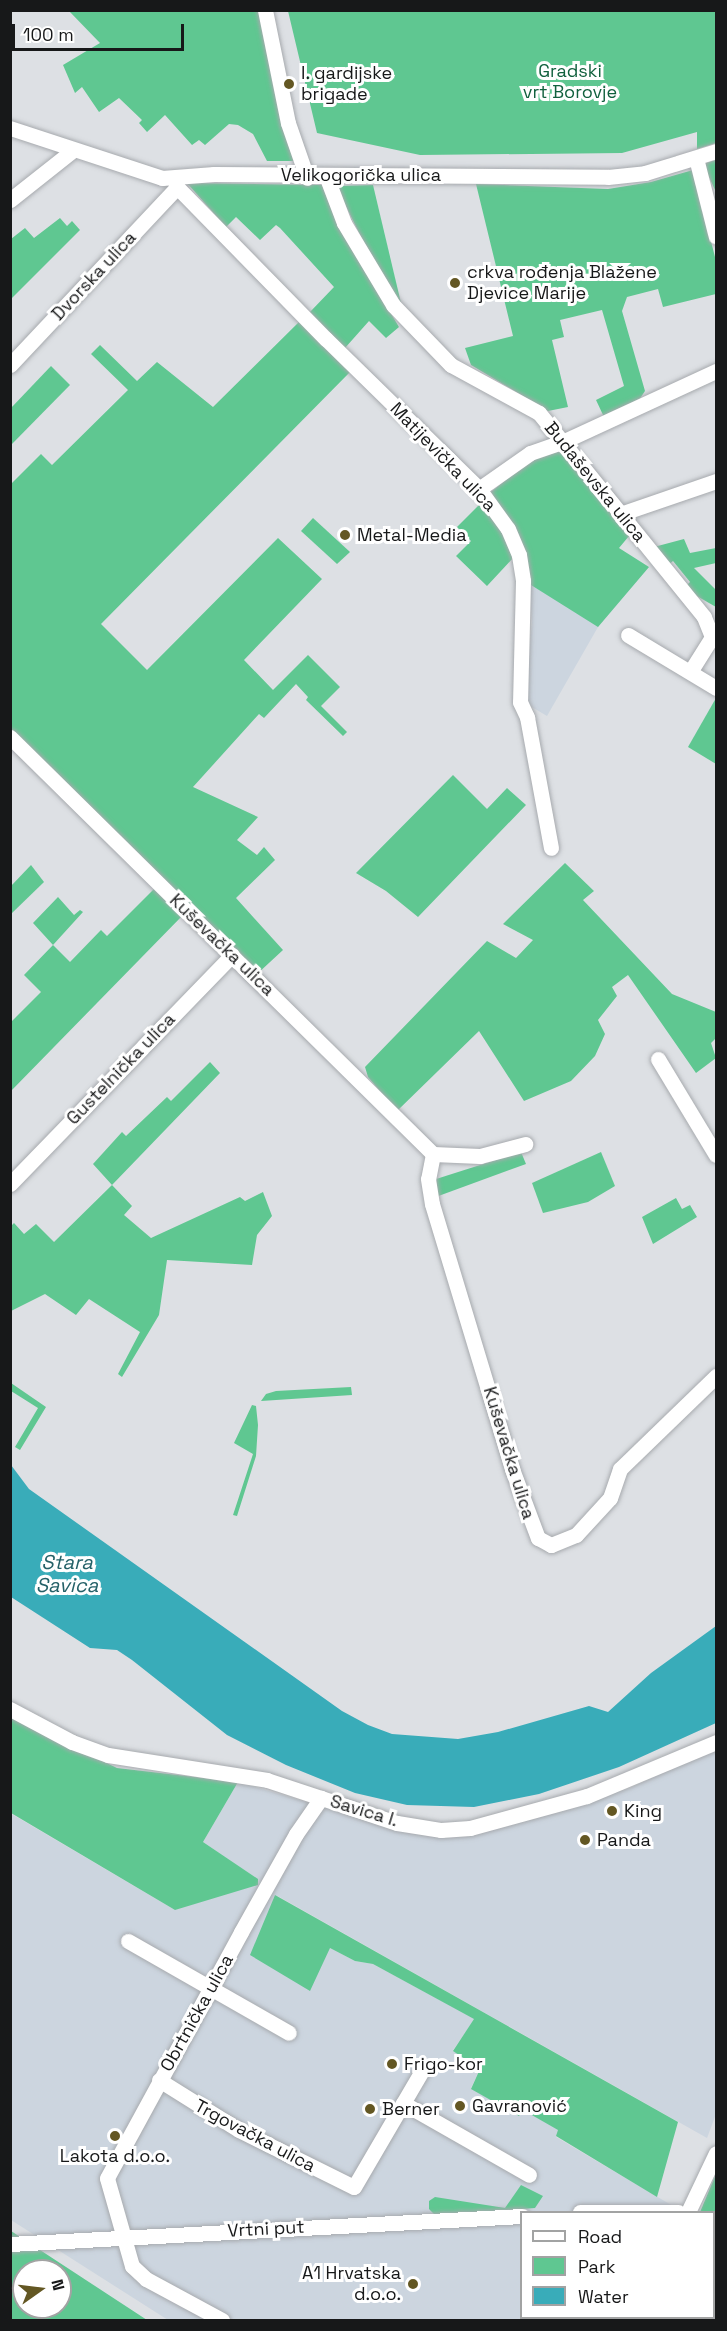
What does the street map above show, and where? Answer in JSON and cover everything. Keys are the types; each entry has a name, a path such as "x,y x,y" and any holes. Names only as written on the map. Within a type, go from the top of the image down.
{"street":[{"path":"265,10 288,123 307,177"},
{"name":"Velikogorička ulica","path":"10,128 142,174 176,183 214,174 327,178 608,177 645,173 717,151"},
{"path":"10,200 73,150"},
{"path":"696,158 717,237"},
{"name":"Budaševska ulica","path":"327,178 344,223 393,305 452,365 539,413 694,603 713,633 690,672"},
{"name":"Dvorska ulica","path":"10,365 176,183"},
{"name":"Matijevička ulica","path":"176,183 479,489 508,529 519,555 524,598 520,702 527,717 551,848"},
{"path":"479,489 518,460 717,371"},
{"path":"620,514 717,481"},
{"path":"694,603 717,613"},
{"path":"628,635 717,688"},
{"name":"Kuševačka ulica","path":"10,737 433,1154 428,1179 432,1204 512,1469 538,1538 551,1545 576,1535 610,1498 620,1469 717,1376"},
{"name":"Gustelnička ulica","path":"10,1184 232,955"},
{"path":"658,1059 717,1155"},
{"path":"433,1154 480,1156 525,1144"},
{"name":"Savica I.","path":"10,1709 93,1751 267,1780 411,1826 470,1828 587,1796 717,1742"},
{"name":"Obrtnička ulica","path":"222,2320 146,2279 132,2266 122,2238 108,2178 159,2080 213,1990 296,1834 321,1798"},
{"path":"128,1941 289,2034"},
{"path":"423,2069 403,2103 529,2175"},
{"name":"Trgovačka ulica","path":"159,2080 239,2130 354,2187 403,2103"},
{"path":"688,2211 717,2153"},
{"name":"Vrtni put","path":"10,2244 520,2216"}],"shaded area":[{"path":"528,560 649,567 598,627 547,716 525,703 532,622"},
{"path":"716,1748 716,2114 707,2138 276,1895 330,1948 355,1961 373,1964 475,2019 453,2050 480,2069 471,2088 520,2116 523,2109 559,2130 556,2137 678,2209 676,2211 520,2211 520,2319 627,2320 168,2320 11,2220 10,1813 175,1910 257,1879 203,1842 238,1782 406,1831 480,1833 630,1788"}],"green space":[{"path":"69,11 259,11 294,161 267,161 253,134 238,125 229,124 205,145 199,140 192,145 165,115 147,132 139,123 142,120 119,98 99,112 82,87 75,93 63,65 100,43"},
{"name":"Gradski vrt Borovje","path":"288,11 716,11 716,143 697,149 697,132 622,153 420,155 317,133"},
{"path":"716,160 716,190 715,190 703,164"},
{"path":"693,170 716,261 716,294 663,307 658,289 627,297 622,311 645,391 639,400 604,417 596,400 624,386 602,310 560,320 564,337 552,340 568,407 548,411 471,365 465,348 513,336 476,184 608,189 651,182"},
{"path":"187,183 322,185 338,225 399,327 386,338 369,321 345,348 310,312 334,287 280,228 276,225 260,240 236,217 226,227"},
{"path":"373,185 401,303 368,251 336,186"},
{"path":"60,218 67,226 72,221 80,230 11,299 11,239 25,228 34,238"},
{"path":"300,321 351,371 101,624 147,670 278,538 322,579 244,660 273,690 308,655 340,687 321,706 347,732 343,736 306,700 308,697 296,684 264,718 259,714 193,787 258,817 237,840 257,855 264,847 275,860 236,898 283,950 256,975 11,729 10,485 41,454 52,465 128,390 91,354 100,345 137,381 157,362 213,407"},
{"path":"51,366 70,385 11,445 11,408"},
{"path":"561,452 629,536 619,548 649,567 598,627 531,585 520,539 491,492 533,458"},
{"path":"482,502 496,519 514,557 487,586 456,556 471,541 457,527"},
{"path":"313,518 350,552 337,564 301,531"},
{"path":"684,539 690,553 716,548 716,563 694,568 716,590 716,607 695,595 686,586 690,582 673,561 668,565 654,547"},
{"path":"716,698 716,764 688,747"},
{"path":"453,775 487,809 507,788 526,805 418,917 386,891 356,873"},
{"path":"565,863 594,891 583,900 672,994 716,1012 716,1038 711,1043 716,1058 696,1073 628,975 612,987 617,996 598,1020 605,1034 595,1056 571,1081 524,1101 479,1031 397,1111 368,1077 365,1067 487,941 516,958 533,940 503,924"},
{"path":"31,865 44,882 11,914 11,886"},
{"path":"156,887 183,915 11,1091 11,1022 41,992 24,975 53,945 70,962 101,930 107,936"},
{"path":"58,897 74,915 80,910 83,912 53,945 33,923"},
{"path":"210,1062 220,1073 112,1185 93,1164 122,1132 126,1136 167,1097 171,1101"},
{"path":"521,1152 526,1164 433,1198 433,1180"},
{"path":"601,1152 615,1186 588,1202 543,1213 532,1183"},
{"path":"112,1185 132,1206 124,1215 151,1238 240,1197 245,1201 263,1192 272,1216 257,1235 252,1265 167,1260 159,1315 122,1377 118,1374 140,1332 89,1299 76,1315 45,1294 11,1311 11,1226 14,1223 24,1234 36,1224 54,1242"},
{"path":"676,1198 682,1209 690,1205 697,1217 653,1244 642,1217"},
{"path":"11,1383 46,1407 20,1450 15,1447 38,1408 11,1391"},
{"path":"351,1387 352,1395 261,1401 266,1394 276,1391"},
{"path":"252,1405 256,1406 258,1425 256,1456 237,1516 233,1515 253,1454 234,1443"},
{"path":"11,1717 117,1768 238,1782 203,1842 258,1879 258,1885 175,1910 11,1813"},
{"path":"275,1895 678,2122 657,2197 556,2136 558,2130 523,2110 519,2116 471,2089 480,2069 453,2051 474,2019 373,1964 355,1961 330,1948 310,1991 250,1955"},
{"path":"716,2174 716,2222 715,2211 700,2211"},
{"path":"521,2185 543,2196 535,2208 435,2215 429,2209 429,2201 435,2197 505,2208"},
{"path":"11,2231 54,2259 12,2259 12,2319 72,2319 72,2271 147,2320 11,2320"},
{"path":"715,2279 716,2320 651,2320 715,2319"}],"water":[{"name":"Stara Savica","path":"11,1465 29,1489 342,1711 368,1725 392,1734 458,1739 498,1732 589,1706 608,1712 651,1673 716,1626 716,1723 619,1767 539,1794 474,1807 407,1805 355,1793 286,1765 227,1735 117,1650 90,1648 11,1597"}],"place":[{"name":"I. gardijske brigade","path":"289,84"},
{"name":"crkva rođenja Blažene Djevice Marije","path":"455,283"},
{"name":"Metal-Media","path":"345,535"},
{"name":"King","path":"612,1811"},
{"name":"Panda","path":"585,1840"},
{"name":"Frigo-kor","path":"392,2064"},
{"name":"Gavranović","path":"460,2106"},
{"name":"Berner","path":"370,2109"},
{"name":"Lakota d.o.o.","path":"115,2136"},
{"name":"A1 Hrvatska d.o.o.","path":"413,2284"}]}
